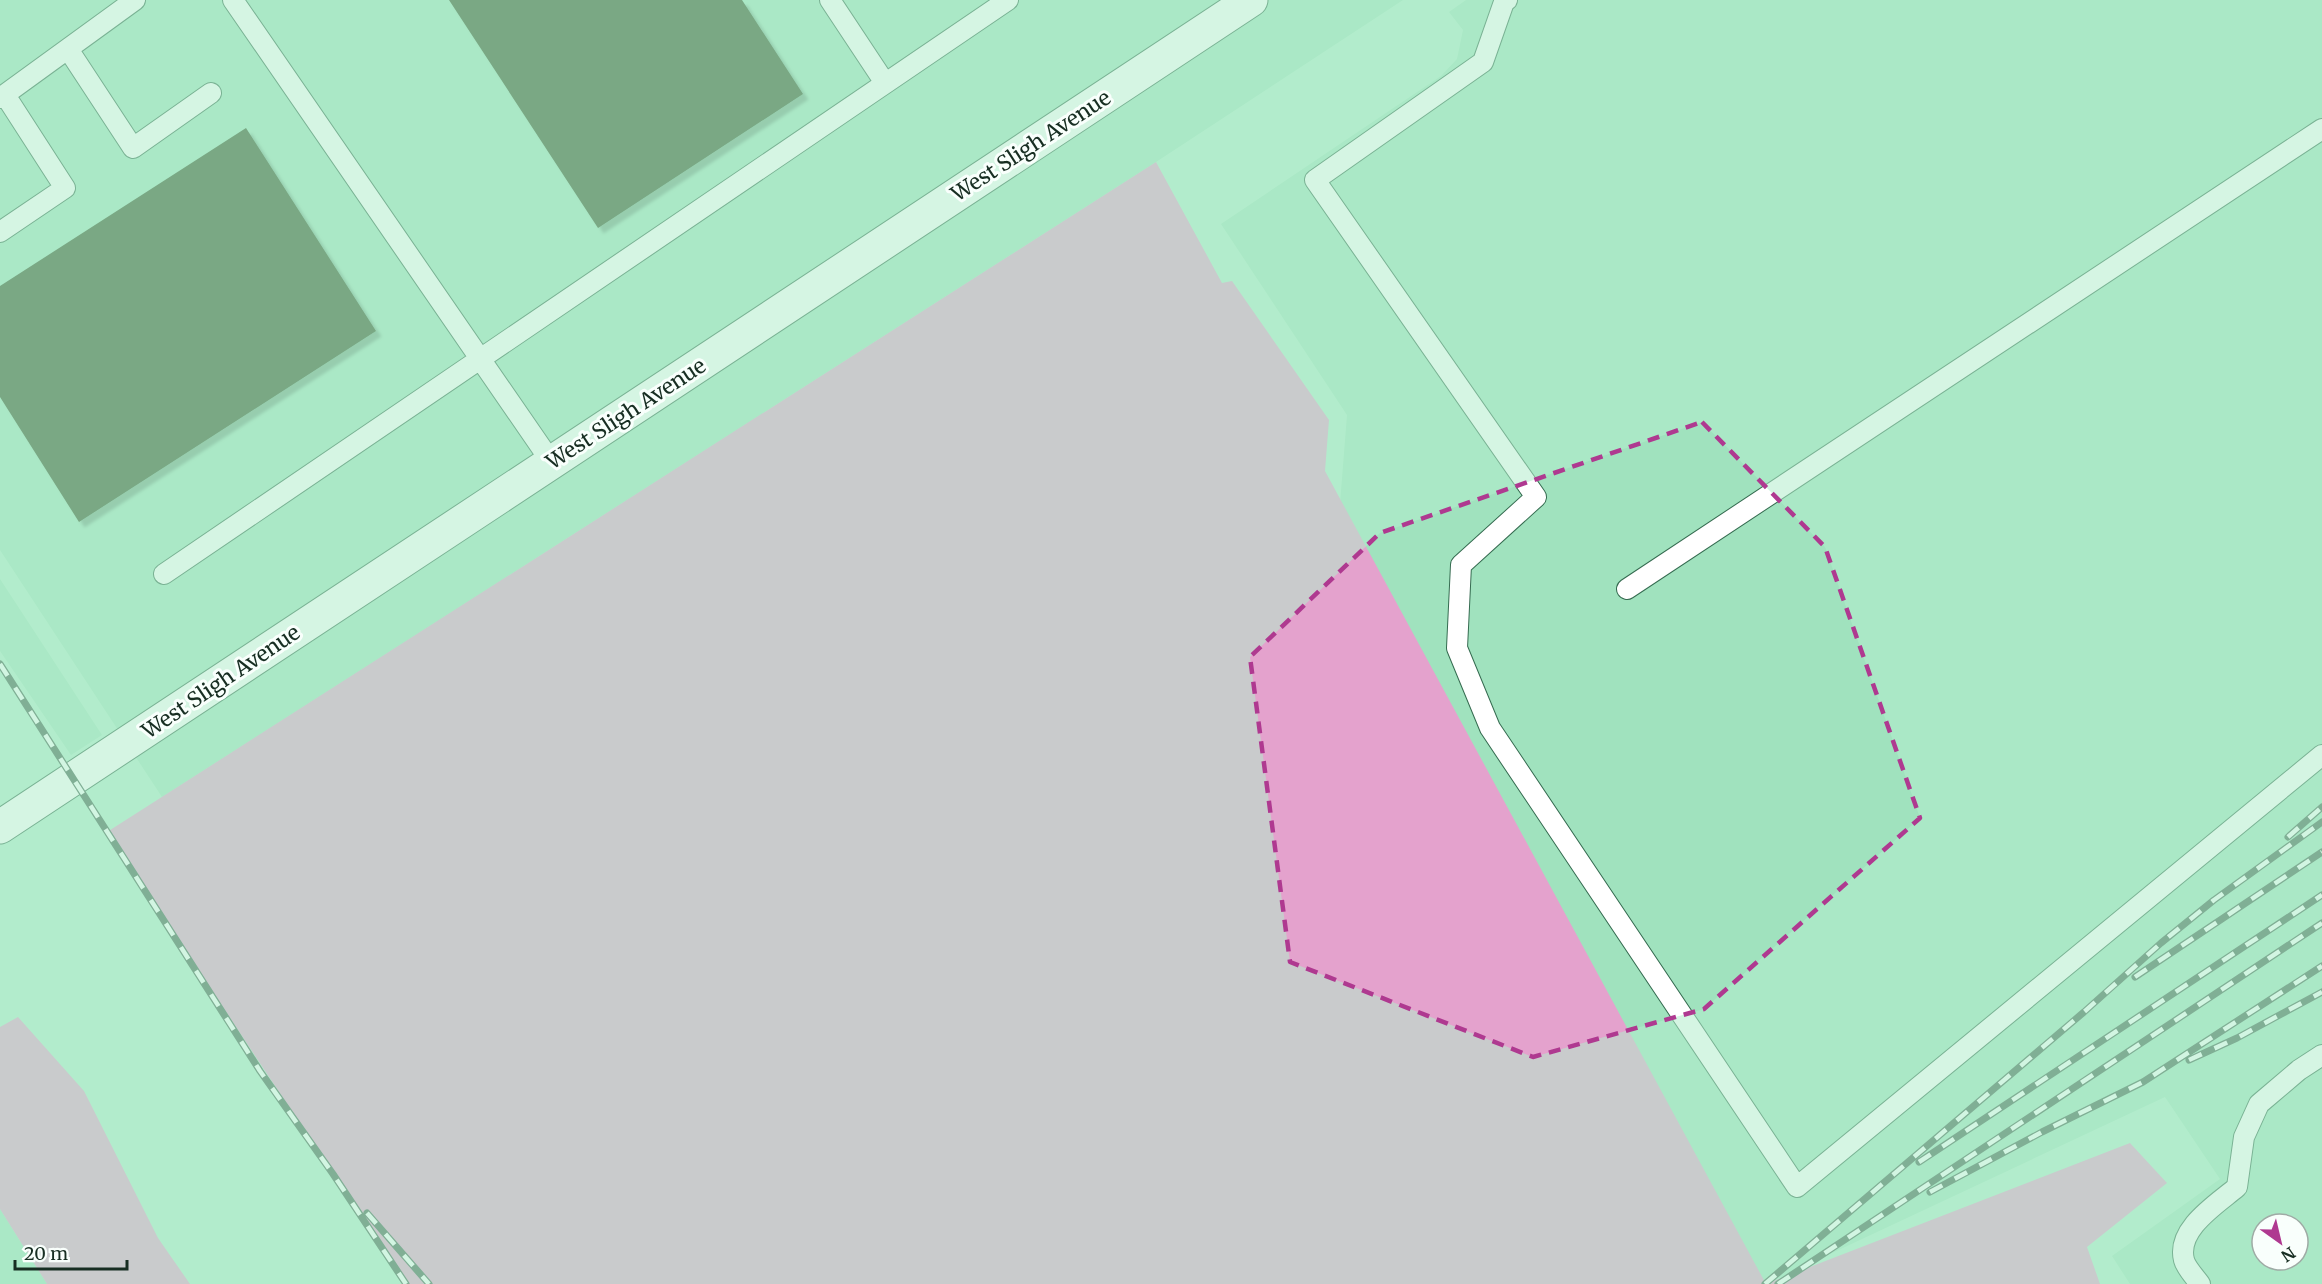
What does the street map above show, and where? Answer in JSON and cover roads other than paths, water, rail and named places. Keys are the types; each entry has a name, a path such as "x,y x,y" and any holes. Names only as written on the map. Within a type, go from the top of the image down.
{"main road":[{"name":"West Sligh Avenue","path":"0,827 1251,0"}],"lane":[{"path":"0,232 65,188 2,96 135,0"},
{"path":"233,0 552,463"},
{"path":"830,0 885,83"},
{"path":"164,574 1008,0"},
{"path":"1507,0 1504,2 1483,62 1315,180 1536,497 1461,565 1458,648 1490,728 1797,1187 2322,754"},
{"path":"68,49 133,148 211,93"},
{"path":"1627,589 2322,129"},
{"path":"2200,1284 2184,1261 2184,1244 2191,1227 2237,1187 2244,1137 2259,1104 2299,1070 2322,1055"}],"railway":[{"path":"0,664 260,1071 333,1174 406,1284"},
{"path":"2288,837 2322,807"},
{"path":"1765,1284 2084,1012 2161,943 2214,900 2322,822"},
{"path":"2135,977 2322,852"},
{"path":"1919,1162 2322,895"},
{"path":"1778,1284 2322,923"},
{"path":"1930,1192 2042,1132 2143,1082 2322,966"},
{"path":"2189,1060 2237,1038 2322,992"},
{"path":"367,1213 429,1284"}]}
